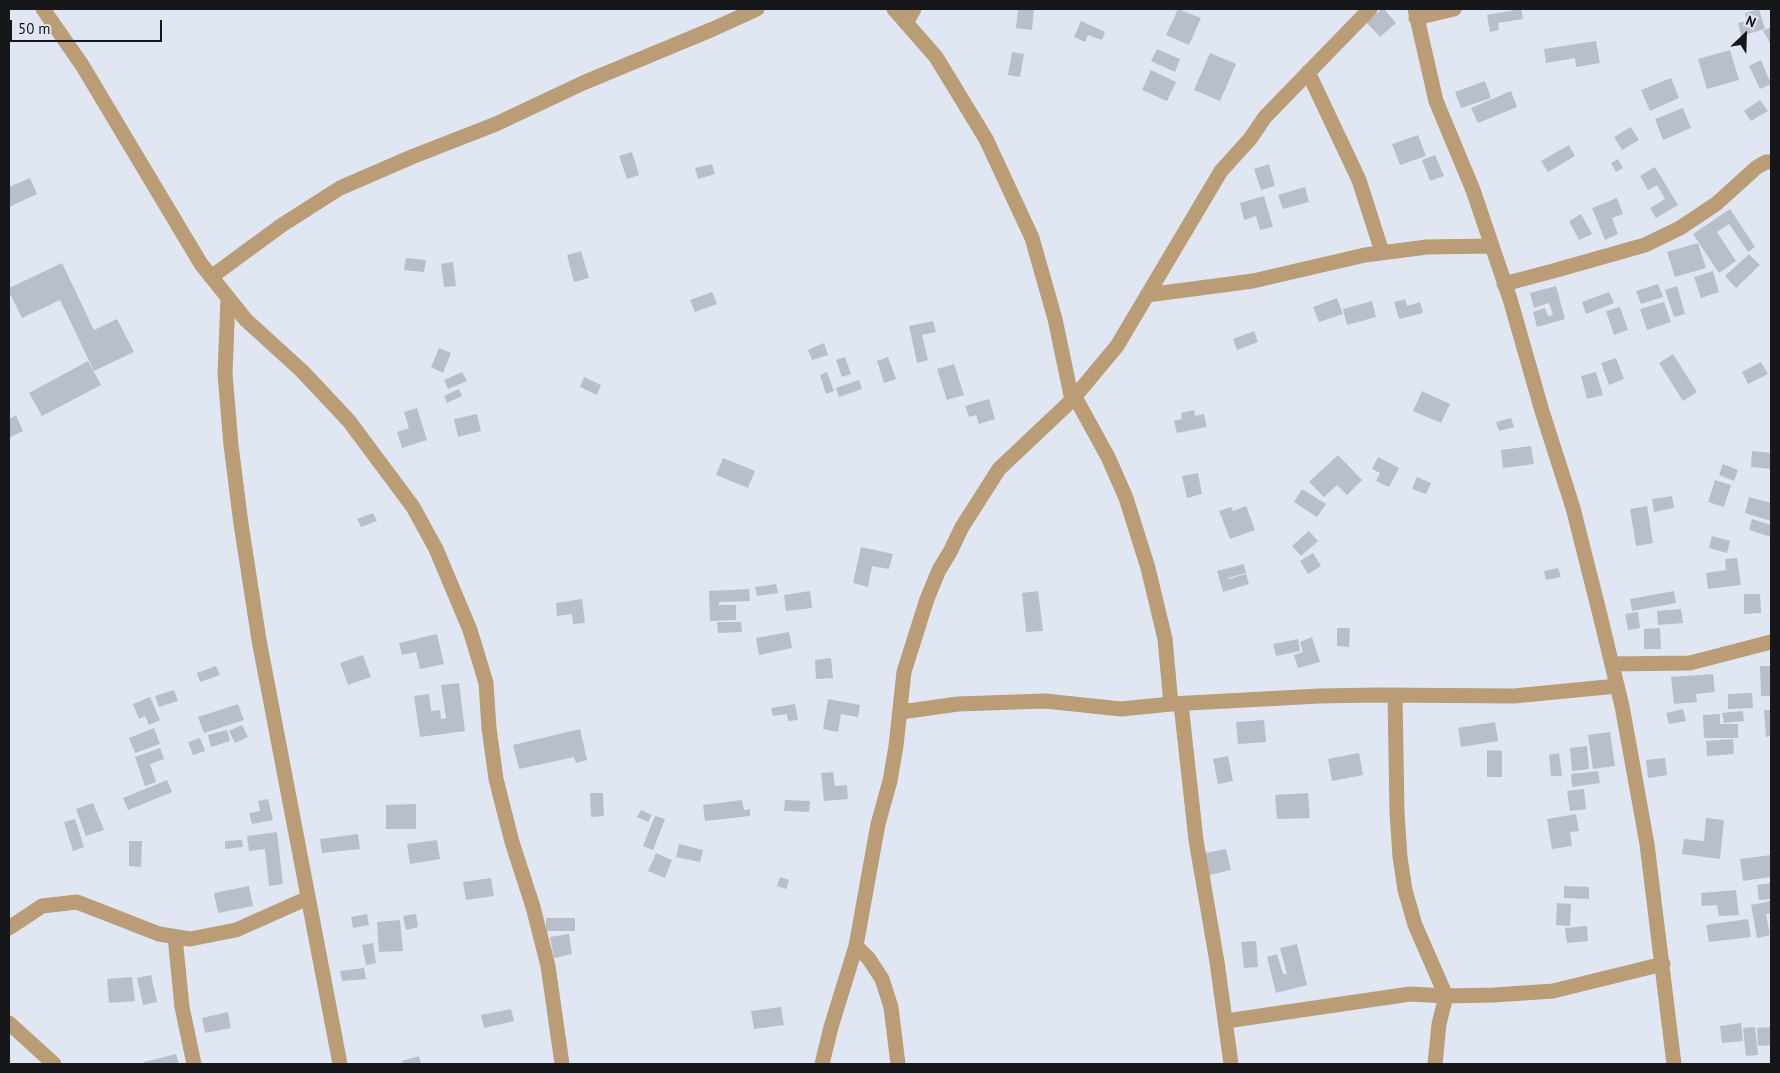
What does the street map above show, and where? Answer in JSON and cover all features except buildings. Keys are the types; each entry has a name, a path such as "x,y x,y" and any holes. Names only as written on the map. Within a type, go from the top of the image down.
{"street":[{"path":"43,9 82,66 201,264 246,320 302,372 349,421 413,507 436,549 470,630 486,683 489,728 496,779 548,966 562,1064"},
{"path":"211,277 282,225 340,188 414,156 496,124 583,83 757,9"},
{"path":"894,9 936,57 986,139 1032,238 1056,319 1074,398 1108,457 1129,506 1148,568 1165,639 1226,1021 1231,1064"},
{"path":"906,23 914,9"},
{"path":"822,1064 831,1027 856,946 878,824 890,781 901,712 904,672 927,599 939,570 962,527 999,469 1074,398 1117,346 1221,171 1250,139 1265,117 1370,9"},
{"path":"1454,9 1416,13 1436,101 1473,190 1492,246 1573,508 1612,664 1647,844 1674,1064"},
{"path":"1308,72 1358,180 1382,252"},
{"path":"1504,284 1645,245 1687,223 1716,204 1756,167 1766,162 1771,162"},
{"path":"1147,295 1253,281 1382,252 1427,247 1492,246"},
{"path":"228,298 225,374 231,445 241,524 259,640 340,1064"},
{"path":"1612,664 1690,663 1771,642"},
{"path":"901,712 958,704 1045,701 1121,710 1176,704 1319,696 1514,696 1617,686"},
{"path":"1395,695 1397,812 1400,856 1405,890 1415,925 1446,996 1439,1024 1435,1064"},
{"path":"9,928 42,906 77,902 159,934 190,939 236,930 308,898"},
{"path":"174,937 182,1007 194,1064"},
{"path":"856,946 870,959 882,978 891,1007 898,1064"},
{"path":"1226,1021 1410,994 1446,996 1494,995 1553,991 1662,964"},
{"path":"9,1023 54,1064"}]}
